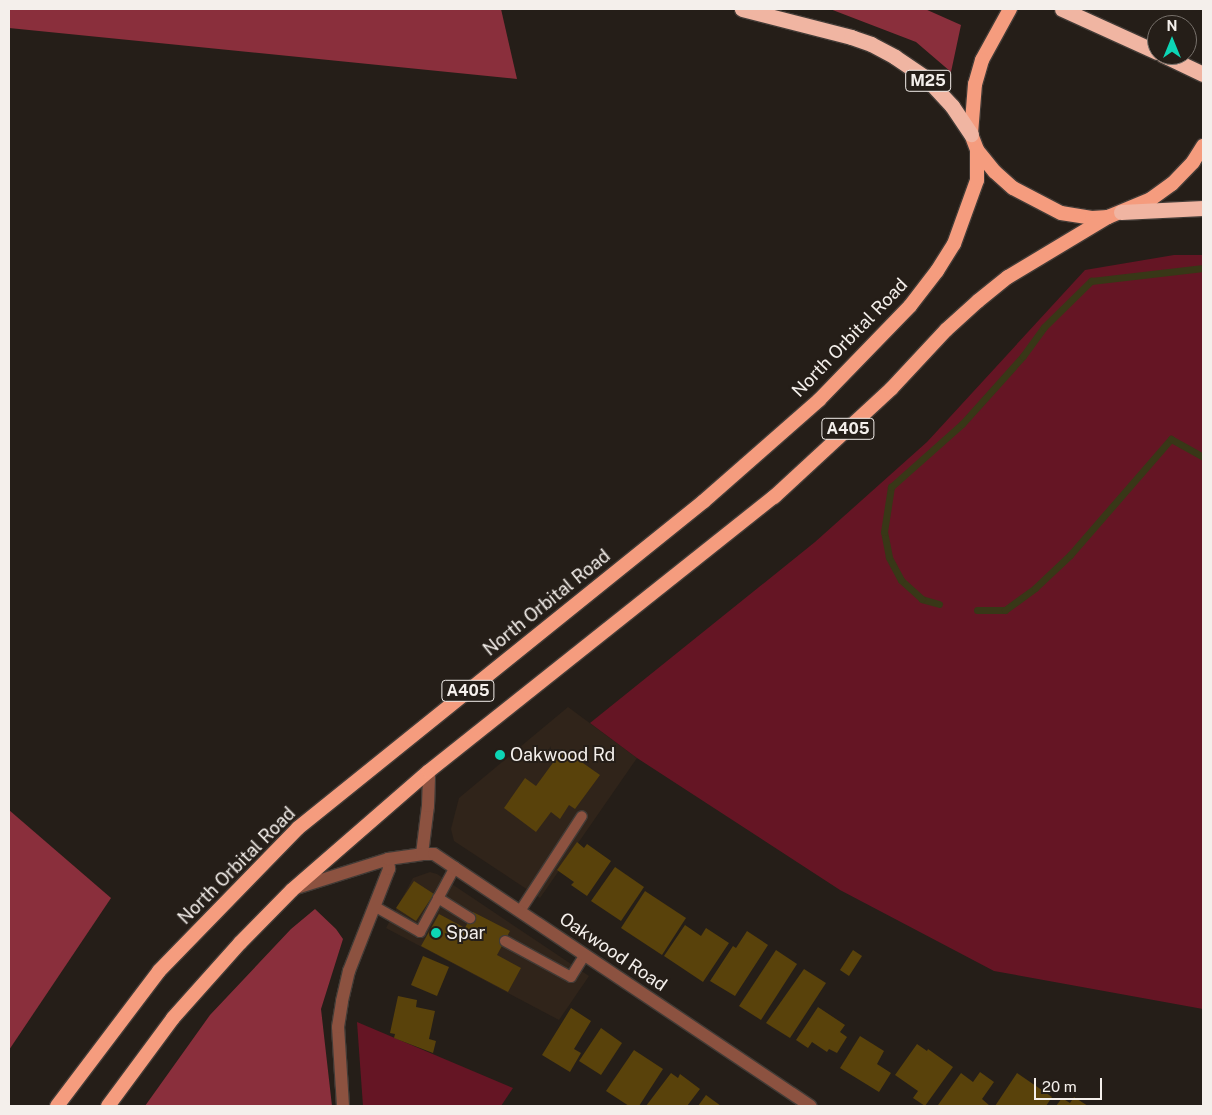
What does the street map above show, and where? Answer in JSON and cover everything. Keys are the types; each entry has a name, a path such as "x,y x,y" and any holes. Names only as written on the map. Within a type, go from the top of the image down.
{"highway":[{"name":"M25","path":"742,9 851,37 871,44 894,56 926,78 952,106 971,134"},
{"path":"1010,9 980,68 975,84 971,134 977,150 995,172 1013,188 1061,213 1092,218 1203,208"},
{"path":"1062,9 1147,47"},
{"path":"1184,65 1203,74"},
{"path":"1115,215 1151,199 1172,184 1193,162 1203,146"},
{"name":"North Orbital Road","path":"57,1106 84,1067 160,971 298,828 704,501 819,400 910,306 937,271 954,244 977,180 977,150"},
{"name":"A405","path":"108,1106 173,1018 240,943 292,890 429,771 774,497 891,389 946,330 978,301 1008,277 1115,215"}],"street":[{"path":"422,854 428,806 429,771"},
{"name":"Oakwood Road","path":"292,890 388,859 434,854 811,1106"},
{"path":"343,1106 338,1027 342,1001 349,971 389,869 388,859"}],"lane":[{"path":"520,911 582,816"},
{"path":"374,906 420,932 455,867"},
{"path":"438,898 470,918"},
{"path":"505,941 571,977 585,955"}],"shaded area":[{"path":"9,9 501,9 517,79 9,28"},
{"path":"830,9 925,9 961,25 951,72 916,42"},
{"path":"1174,255 1203,255 1203,1009 994,971 840,890 637,758 590,723 815,542 927,442 1085,270"},
{"path":"568,707 637,758 540,898 454,841 451,829 459,798"},
{"path":"9,810 111,898 9,1050"},
{"path":"430,872 437,874 589,976 559,1020 386,928 413,878"},
{"path":"315,909 336,929 343,939 321,1009 332,1106 145,1106 210,1015 291,929"},
{"path":"357,1022 513,1088 501,1106 363,1106"}],"building":[{"path":"563,749 600,775 575,809 569,805 560,819 551,812 536,832 504,808 525,778 536,786"},
{"path":"577,842 584,848 587,844 611,861 587,896 571,885 574,882 557,870"},
{"path":"615,867 644,887 621,921 591,901"},
{"path":"414,881 434,894 416,921 396,908"},
{"path":"645,891 686,918 662,955 621,928"},
{"path":"473,912 510,931 497,955 521,968 508,992 421,946 439,914 465,928"},
{"path":"685,925 701,936 706,928 729,943 703,982 664,956"},
{"path":"747,931 768,945 735,996 710,981 733,946 736,948"},
{"path":"776,950 797,964 761,1020 739,1006"},
{"path":"853,950 862,956 849,976 840,970"},
{"path":"423,956 449,967 437,996 411,985"},
{"path":"804,969 826,983 790,1038 766,1023"},
{"path":"398,996 417,1000 416,1007 435,1011 429,1039 436,1041 433,1053 394,1038 395,1034 390,1033"},
{"path":"818,1007 845,1025 840,1032 847,1037 837,1053 829,1049 827,1052 812,1042 808,1048 796,1040"},
{"path":"571,1008 591,1021 574,1049 581,1053 570,1072 542,1055"},
{"path":"601,1028 622,1043 601,1075 579,1061"},
{"path":"860,1036 884,1051 877,1064 891,1073 879,1092 840,1068"},
{"path":"917,1044 927,1051 928,1049 953,1067 925,1106 913,1098 918,1091 895,1075"},
{"path":"634,1050 663,1069 639,1106 629,1106 606,1091"},
{"path":"980,1072 994,1082 982,1099 990,1106 938,1105 961,1073 973,1082"},
{"path":"671,1073 678,1078 680,1074 700,1089 687,1106 646,1106"},
{"path":"1017,1073 1052,1097 1046,1106 995,1106"},
{"path":"706,1095 721,1106 698,1106"},
{"path":"1074,1097 1088,1106 1056,1106 1062,1098 1070,1103"}],"waterway":[{"path":"939,604 922,599 901,580 889,557 884,532 891,487 962,424 1023,356 1044,327 1091,281 1203,268"},
{"path":"977,610 1005,610 1035,588 1070,555 1171,439 1203,457"}],"place":[{"name":"Oakwood Rd","path":"500,755"},
{"name":"Spar","path":"436,933"}]}
